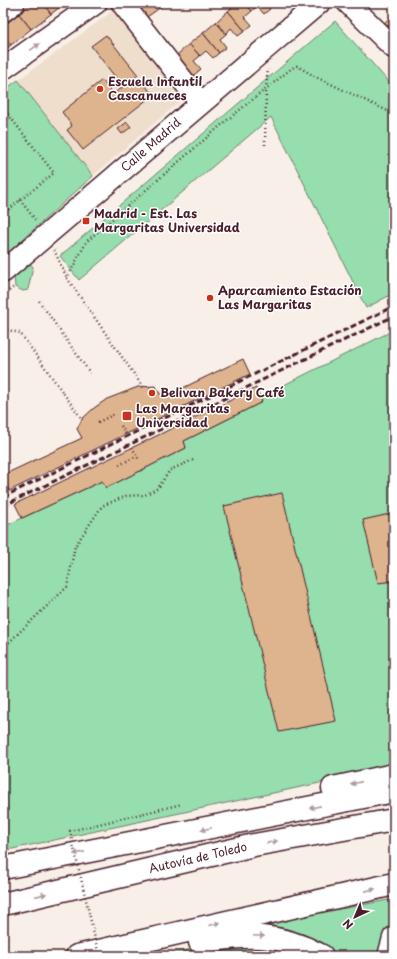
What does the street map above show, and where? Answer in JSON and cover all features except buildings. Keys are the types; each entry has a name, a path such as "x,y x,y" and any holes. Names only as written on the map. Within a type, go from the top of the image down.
{"highway":[{"path":"244,821 292,797 394,774"},
{"path":"3,868 394,791"},
{"name":"Autovía de Toledo","path":"3,904 254,845 394,820"},
{"path":"77,956 104,952 394,884"},
{"path":"104,952 143,951 238,936 264,936 291,942 322,956"},
{"path":"389,956 394,938"}],"street":[{"path":"3,11 14,3"},
{"path":"3,69 96,3"},
{"path":"122,3 200,102"},
{"name":"Calle Madrid","path":"3,272 200,102 318,3"},
{"path":"347,3 372,3"},
{"path":"347,3 394,48"}],"path":[{"path":"265,145 266,89 269,66"},
{"path":"67,278 87,241 286,72 297,66 316,77 394,114"},
{"path":"3,108 54,173 3,214"},
{"path":"20,200 47,235 67,278 143,387"},
{"path":"39,301 90,373"},
{"path":"3,329 20,332 82,419"},
{"path":"98,422 115,414"},
{"path":"121,426 126,434"},
{"path":"132,447 139,460"},
{"path":"119,465 137,456"},
{"path":"3,648 67,587 75,546 102,506 126,496 145,495 158,488 170,470 193,460"},
{"path":"104,952 70,831 182,804"}],"shaded area":[{"name":"Escuela Infantil Cascanueces","path":"114,10 183,99 93,176 18,80"}],"green space":[{"path":"335,21 394,88 394,293 366,308 271,117 79,280 60,256"},
{"path":"18,80 93,176 3,257 3,91"},
{"path":"30,263 33,267 28,290 23,291 15,287 14,275 26,264"},
{"path":"394,330 394,767 3,851 3,527 102,481 106,488 186,448 184,441 262,402 260,397"},
{"path":"394,899 394,956 337,956 253,925"},
{"path":"249,942 298,956 156,956 208,946"}],"railway":[{"path":"3,497 394,306"},
{"path":"3,506 394,316"}],"place":[{"name":"Escuela Infantil Cascanueces","path":"100,89"},
{"name":"Madrid - Est. Las Margaritas Universidad","path":"86,221"},
{"name":"Aparcamiento Estación Las Margaritas","path":"210,298"},
{"name":"Belivan Bakery Café","path":"152,393"},
{"name":"Las Margaritas Universidad","path":"127,416"}]}
